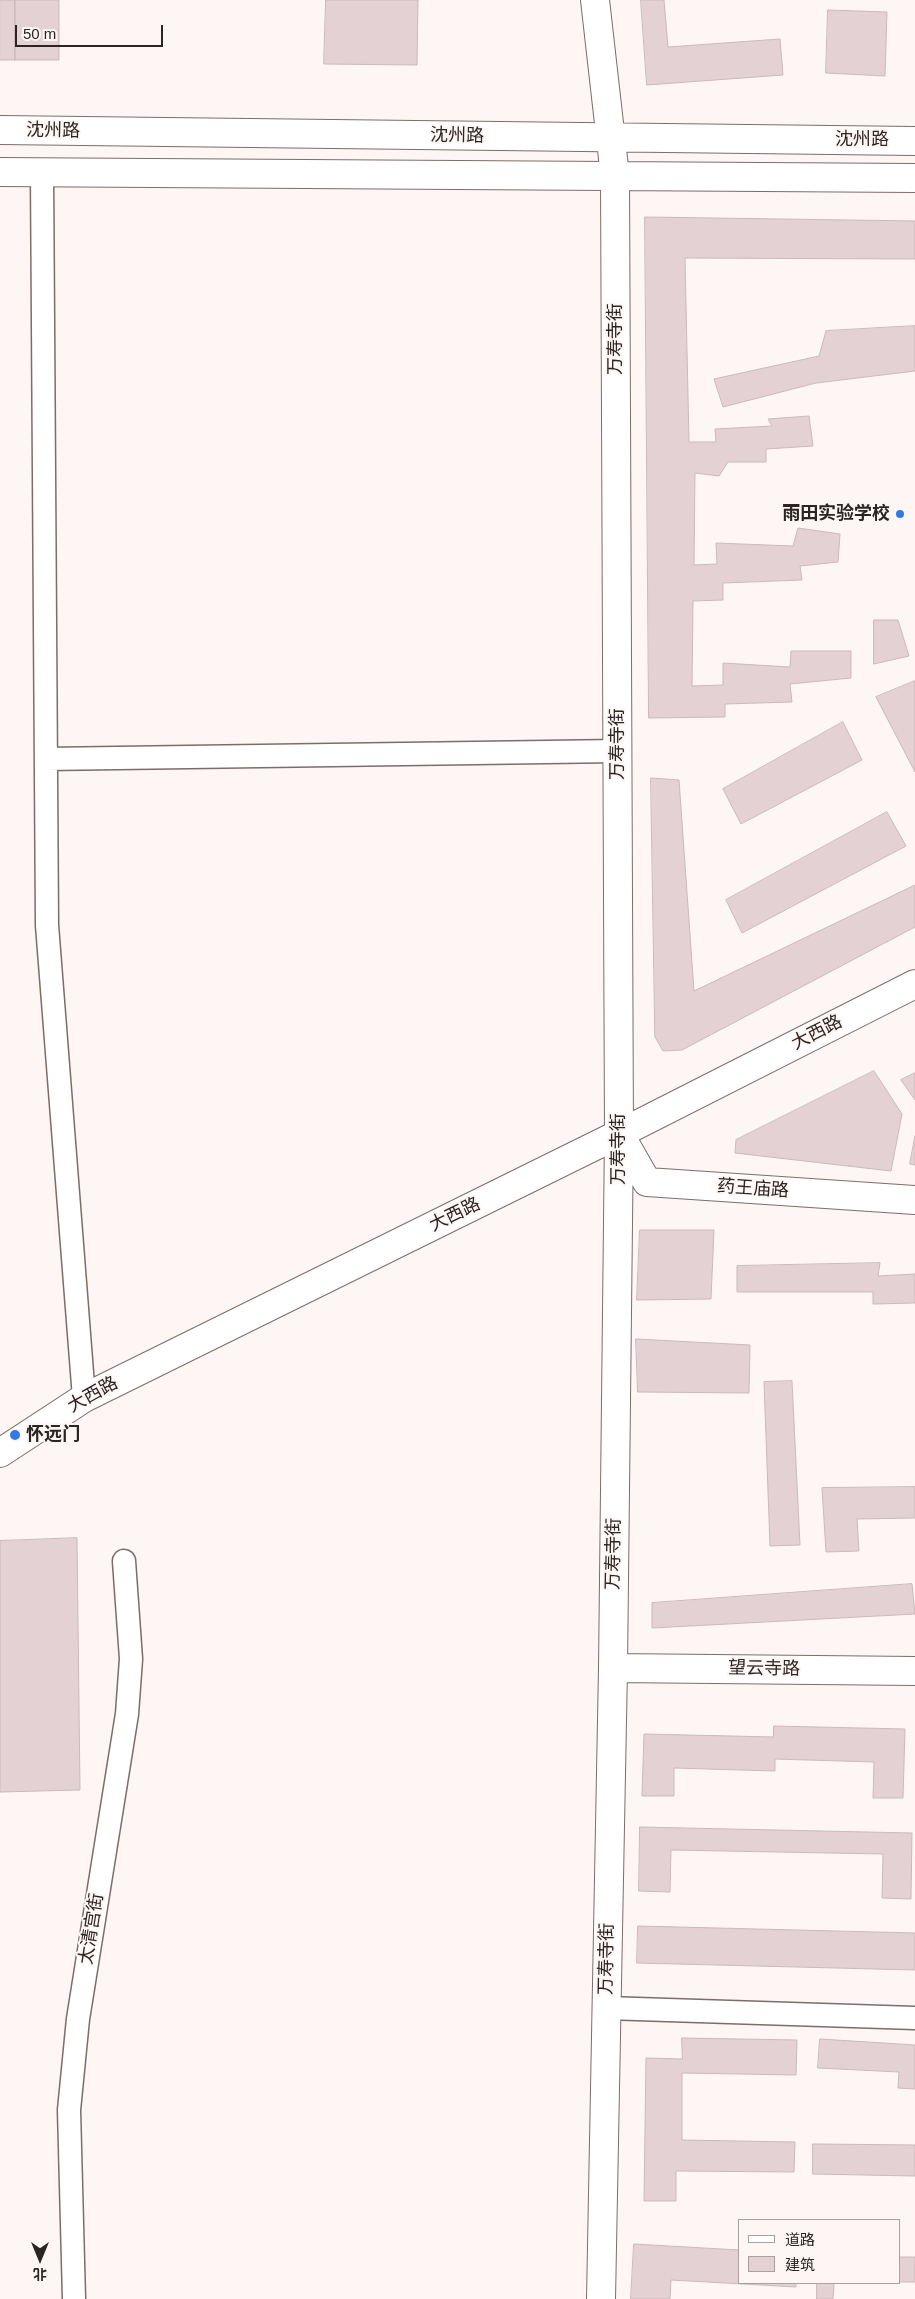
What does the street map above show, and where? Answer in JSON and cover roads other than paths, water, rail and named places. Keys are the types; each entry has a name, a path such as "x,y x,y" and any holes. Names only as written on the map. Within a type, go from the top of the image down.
{"street":[{"name":"万寿寺街","path":"595,0 615,176 619,1134 613,1668 601,2299"},
{"name":"沈州路","path":"0,130 915,141"},
{"path":"0,172 915,178"},
{"path":"42,172 47,925 84,1398"},
{"path":"46,758 618,751"},
{"name":"大西路","path":"0,1453 84,1398 619,1134 915,984"},
{"name":"药王庙路","path":"619,1134 647,1182 915,1200"},
{"name":"太清宫街","path":"74,2299 68,2110 78,2019 127,1714 130,1659 124,1561"},
{"name":"望云寺路","path":"613,1668 915,1671"},
{"path":"606,2008 915,2018"}],"place":[{"name":"雨田实验学校","path":"900,514"},
{"name":"怀远门","path":"15,1435"}]}
